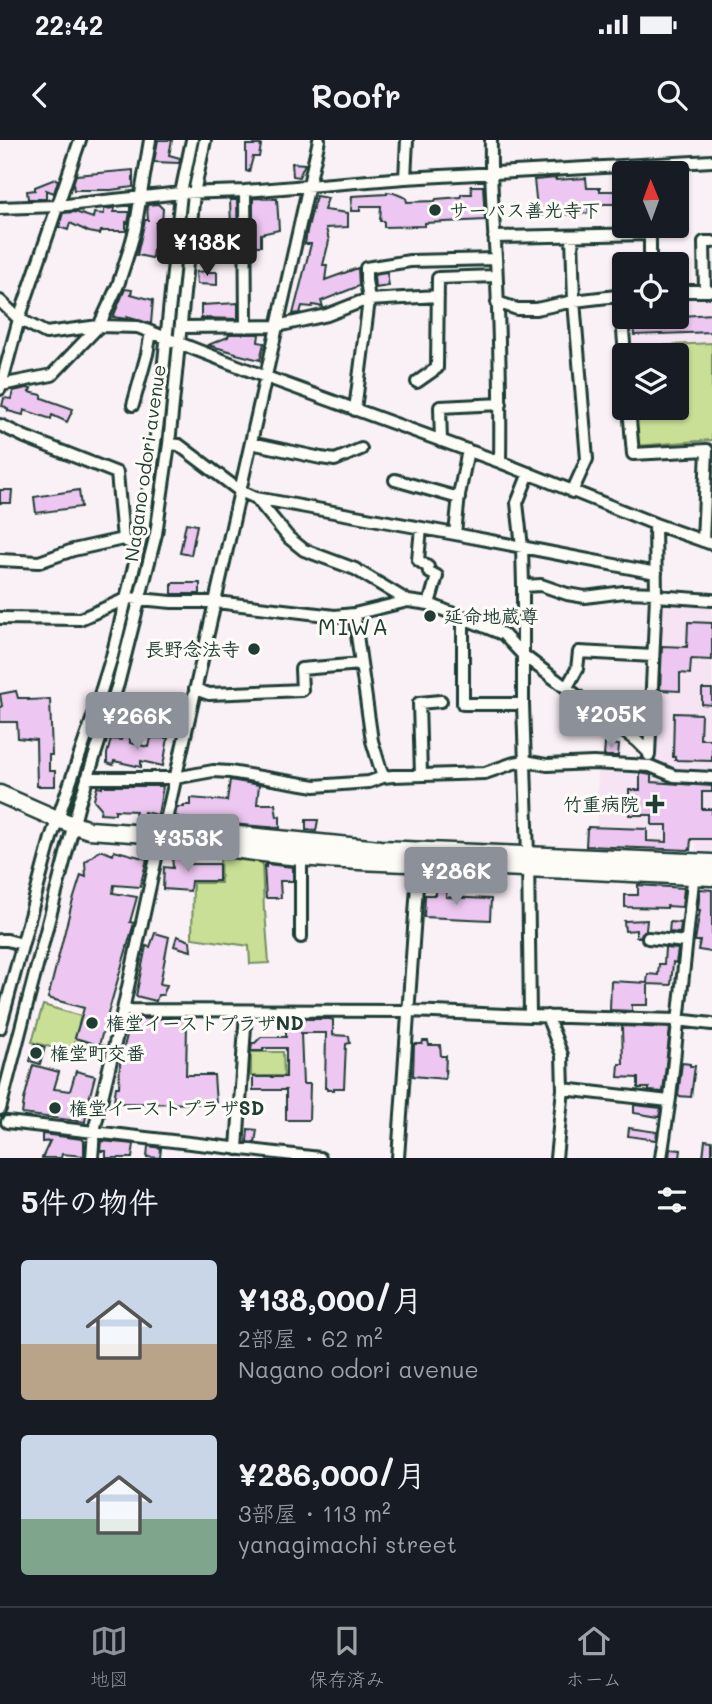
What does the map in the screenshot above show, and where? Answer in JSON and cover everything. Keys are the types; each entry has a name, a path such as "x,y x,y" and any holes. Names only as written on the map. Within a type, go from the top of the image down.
{"highway":[{"path":"0,794 89,830 161,835 208,832 301,849 380,849 419,857 694,869 712,863"},
{"path":"694,869 712,877"}],"street":[{"path":"80,140 19,319 1,387 52,375 99,326 118,285 129,251 149,140"},
{"name":"Nagano odori avenue","path":"0,1028 58,819 94,714 128,597 143,530 158,421 181,193 192,140"},
{"name":"Nagano odori avenue","path":"0,1109 74,825 118,684 156,534 169,444 194,193 205,140"},
{"path":"92,1158 89,1131 123,1010 319,140"},
{"path":"405,178 407,140"},
{"path":"491,140 501,404 500,462"},
{"path":"0,208 57,206 181,193 245,191 405,178 712,161"},
{"path":"245,191 246,327"},
{"path":"494,237 650,234 650,252"},
{"path":"572,236 574,300 587,459 572,492"},
{"path":"689,291 708,291 704,242 712,242"},
{"path":"355,410 369,300 366,268 410,261 496,259"},
{"path":"417,382 437,368 438,278 496,276"},
{"path":"181,327 278,326 327,315 369,300 438,296"},
{"path":"497,302 517,309 536,309 574,300 612,296"},
{"path":"0,301 19,319 46,333 99,326 138,327 708,542 707,450 633,454 630,420"},
{"path":"133,405 151,332"},
{"path":"440,441 440,407 501,404"},
{"path":"0,425 117,473 124,539"},
{"path":"251,443 334,460 361,449"},
{"path":"169,444 178,445 240,491 256,498 656,573"},
{"path":"455,534 468,450"},
{"path":"529,473 517,503 523,586 530,1016"},
{"path":"396,480 459,498"},
{"path":"256,498 289,538 304,550 355,569 408,601"},
{"path":"650,766 656,594 655,524"},
{"path":"421,528 418,560 437,576 429,604"},
{"path":"0,560 38,562 73,550 124,539 139,547"},
{"path":"523,586 541,585 585,597 624,592 712,600"},
{"path":"0,618 80,619 128,597 173,602 216,602 335,616 408,601 429,604 503,635 523,655 649,753"},
{"path":"354,614 372,741 383,777"},
{"path":"463,617 463,704 523,704"},
{"path":"567,687 577,669 579,652 653,656"},
{"path":"195,689 209,694 302,690 301,669 361,664"},
{"path":"421,775 419,703 441,701"},
{"path":"87,778 175,778 213,771 315,786 369,782 383,777 485,773 525,761 547,765 593,763 650,766 674,776 712,778"},
{"path":"301,849 301,937"},
{"path":"398,1158 419,857"},
{"path":"661,1158 694,869"},
{"path":"648,938 686,942"},
{"path":"0,940 22,944"},
{"path":"123,1010 410,1010 677,1020 712,1024"},
{"path":"237,1149 246,1011"},
{"path":"547,1016 562,1055 563,1089 556,1158"},
{"path":"563,1089 669,1101"},
{"path":"10,1122 320,1158"}],"shaded area":[{"path":"689,294 712,294 712,446 634,448 664,420 689,420 689,343 627,343 627,329 689,329"},
{"path":"657,600 712,602 712,775 673,773 655,764 653,760"},
{"name":"竹重病院","path":"598,766 651,768 712,780 712,852 696,852 696,843 649,840 647,828 628,828 627,847 620,847 621,827 597,826"}],"green space":[{"path":"712,343 712,440 635,446 634,420 689,420 689,344"},
{"path":"220,858 262,861 269,963 250,964 249,946 192,938 193,883 221,883"},
{"path":"43,1005 81,1016 75,1038 106,1046 105,1050 75,1042 72,1053 32,1042"},
{"path":"251,1052 283,1052 284,1076 251,1076"}],"building":[{"path":"158,140 172,140 169,155 180,158 179,163 154,162"},
{"path":"246,145 261,145 259,157 253,157 249,172 246,171"},
{"path":"292,163 305,164 299,177 293,176"},
{"path":"133,170 133,187 74,190 76,175"},
{"path":"586,178 587,188 612,191 612,204 588,204 589,213 538,216 534,180"},
{"path":"58,180 54,193 46,190 46,199 28,199 27,191 35,190 35,187"},
{"name":"サーパス善光寺下","path":"471,186 483,186 485,220 384,227 384,221 380,221 381,206 360,206 360,211 351,211 352,196 387,192 406,198 407,202 435,201 472,194"},
{"path":"316,196 328,198 324,210 348,213 348,227 326,228 329,241 323,265 327,265 325,280 358,268 359,286 321,301 323,307 302,306 300,313 293,314 311,244 305,244"},
{"path":"253,198 277,199 279,230 261,234 261,246 253,246"},
{"path":"230,200 237,200 238,248 229,249 231,225"},
{"path":"158,204 163,209 162,223 156,223 156,242 160,242 160,249 153,249 152,258 137,255 145,220 148,220 147,205"},
{"path":"115,208 114,212 130,212 126,231 101,231 100,234 70,223 68,230 59,227 63,213 75,212 93,218 94,213 104,214 104,209"},
{"path":"196,272 217,272 217,285 197,284"},
{"path":"387,273 389,286 375,288 374,275"},
{"path":"125,289 132,290 131,294 153,300 151,324 127,317 113,317"},
{"path":"238,303 238,319 201,318 201,305"},
{"path":"712,314 712,332 634,335 634,329 689,329 689,315"},
{"path":"229,334 259,334 258,342 264,343 260,360 208,345 228,337"},
{"path":"31,389 29,392 42,395 42,398 73,409 67,422 52,415 51,419 24,410 23,415 8,411 2,406 4,398 11,399 13,391"},
{"path":"0,490 12,490 11,503 0,503"},
{"path":"79,490 81,507 36,513 34,497"},
{"path":"186,523 197,525 191,555 180,553"},
{"path":"172,583 200,583 200,594 172,594"},
{"path":"688,622 712,623 712,660 691,659 690,674 680,673 680,691 660,690 662,646 687,647"},
{"path":"702,689 712,689 712,705 702,704"},
{"path":"16,691 18,698 50,699 52,755 49,755 49,771 55,771 55,786 37,786 36,740 18,738 17,722 0,722 0,694"},
{"path":"123,713 149,720 148,726 121,721"},
{"path":"674,713 701,714 700,739 712,739 712,761 675,760"},
{"path":"626,714 633,716 631,721 642,724 642,733 625,722"},
{"path":"154,719 171,723 170,730 152,726"},
{"path":"123,736 130,736 130,743 149,747 151,738 168,738 163,766 141,761 141,767 114,761 113,765 107,763 111,739 121,740"},
{"path":"605,744 619,745 618,756 604,756"},
{"path":"640,773 651,775 651,782 712,786 712,792 702,792 702,809 712,809 712,839 691,839 690,850 586,846 588,827 647,829 647,841 667,842 667,825 652,825 652,815 629,815 629,790 640,790"},
{"path":"230,780 259,785 257,804 275,804 277,817 280,816 280,828 194,821 175,816 177,807 191,805 191,798 227,801"},
{"path":"163,786 158,815 144,812 143,816 135,815 136,811 115,810 115,814 100,813 101,808 94,800 97,787"},
{"path":"306,820 318,820 316,831 306,830"},
{"path":"99,851 113,855 114,851 121,852 147,859 140,887 114,885 113,893 137,897 130,922 134,923 99,1045 75,1038 84,1008 48,998 81,875 86,877 85,862"},
{"path":"172,855 191,856 189,864 219,864 219,881 191,881 190,891 163,889 164,867 173,868"},
{"path":"266,864 293,867 293,881 280,881 281,898 266,898"},
{"path":"638,885 684,888 682,907 625,907 625,895 638,895"},
{"path":"436,889 447,890 446,897 491,899 490,920 424,917 425,895 436,895"},
{"path":"700,889 712,890 712,952 698,950 700,941 695,941"},
{"path":"647,920 646,930 640,937 636,937 636,930 625,931 624,921"},
{"path":"670,922 681,923 680,933 669,932"},
{"path":"155,933 169,937 160,984 167,985 163,995 158,995 156,1001 136,996 146,946 150,947"},
{"path":"177,936 190,941 191,951 174,946"},
{"path":"665,948 678,949 676,963 673,962 671,985 648,984 648,1005 632,1005 632,1011 610,1010 611,981 647,983 648,974 658,975 659,964 664,964"},
{"path":"189,1018 186,1075 214,1075 216,1104 120,1103 114,1100 116,1087 119,1087 120,1063 131,1019"},
{"path":"333,1020 333,1035 349,1036 350,1043 346,1044 344,1088 325,1088 326,1033 301,1033 303,1084 310,1084 309,1120 286,1120 286,1090 253,1090 253,1077 286,1077 286,1048 251,1051 252,1043 261,1037 286,1037 286,1021"},
{"path":"622,1026 670,1028 663,1092 638,1088 638,1078 618,1077 619,1064 623,1064"},
{"path":"423,1041 428,1041 429,1045 440,1045 441,1056 446,1056 445,1079 413,1076 414,1044 422,1044"},
{"path":"35,1044 45,1047 40,1064 30,1061"},
{"path":"682,1063 695,1066 691,1097 678,1096"},
{"path":"33,1065 59,1072 54,1089 70,1091 76,1071 95,1076 85,1122 22,1114"},
{"path":"634,1105 661,1108 659,1117 634,1113"},
{"path":"629,1128 657,1132 656,1140 628,1136"},
{"path":"248,1129 257,1130 255,1143 247,1142"},
{"path":"42,1134 82,1139 84,1156 62,1154 61,1158 42,1158 50,1141 42,1142"},
{"path":"705,1140 712,1141 712,1158 703,1158"},
{"path":"101,1141 134,1144 132,1158 106,1158 106,1151 100,1151"},
{"path":"148,1146 161,1148 160,1158 147,1157"},
{"path":"670,1149 681,1150 680,1158 669,1158"}],"place":[{"name":"サーパス善光寺下","path":"435,210"},
{"name":"延命地蔵尊","path":"430,616"},
{"name":"長野念法寺","path":"254,649"},
{"name":"竹重病院","path":"655,804"},
{"name":"権堂イーストプラザND","path":"92,1023"},
{"name":"権堂町交番","path":"36,1053"},
{"name":"権堂イーストプラザSD","path":"55,1108"}],"district":[{"name":"MIWA","path":"354,627"}]}
